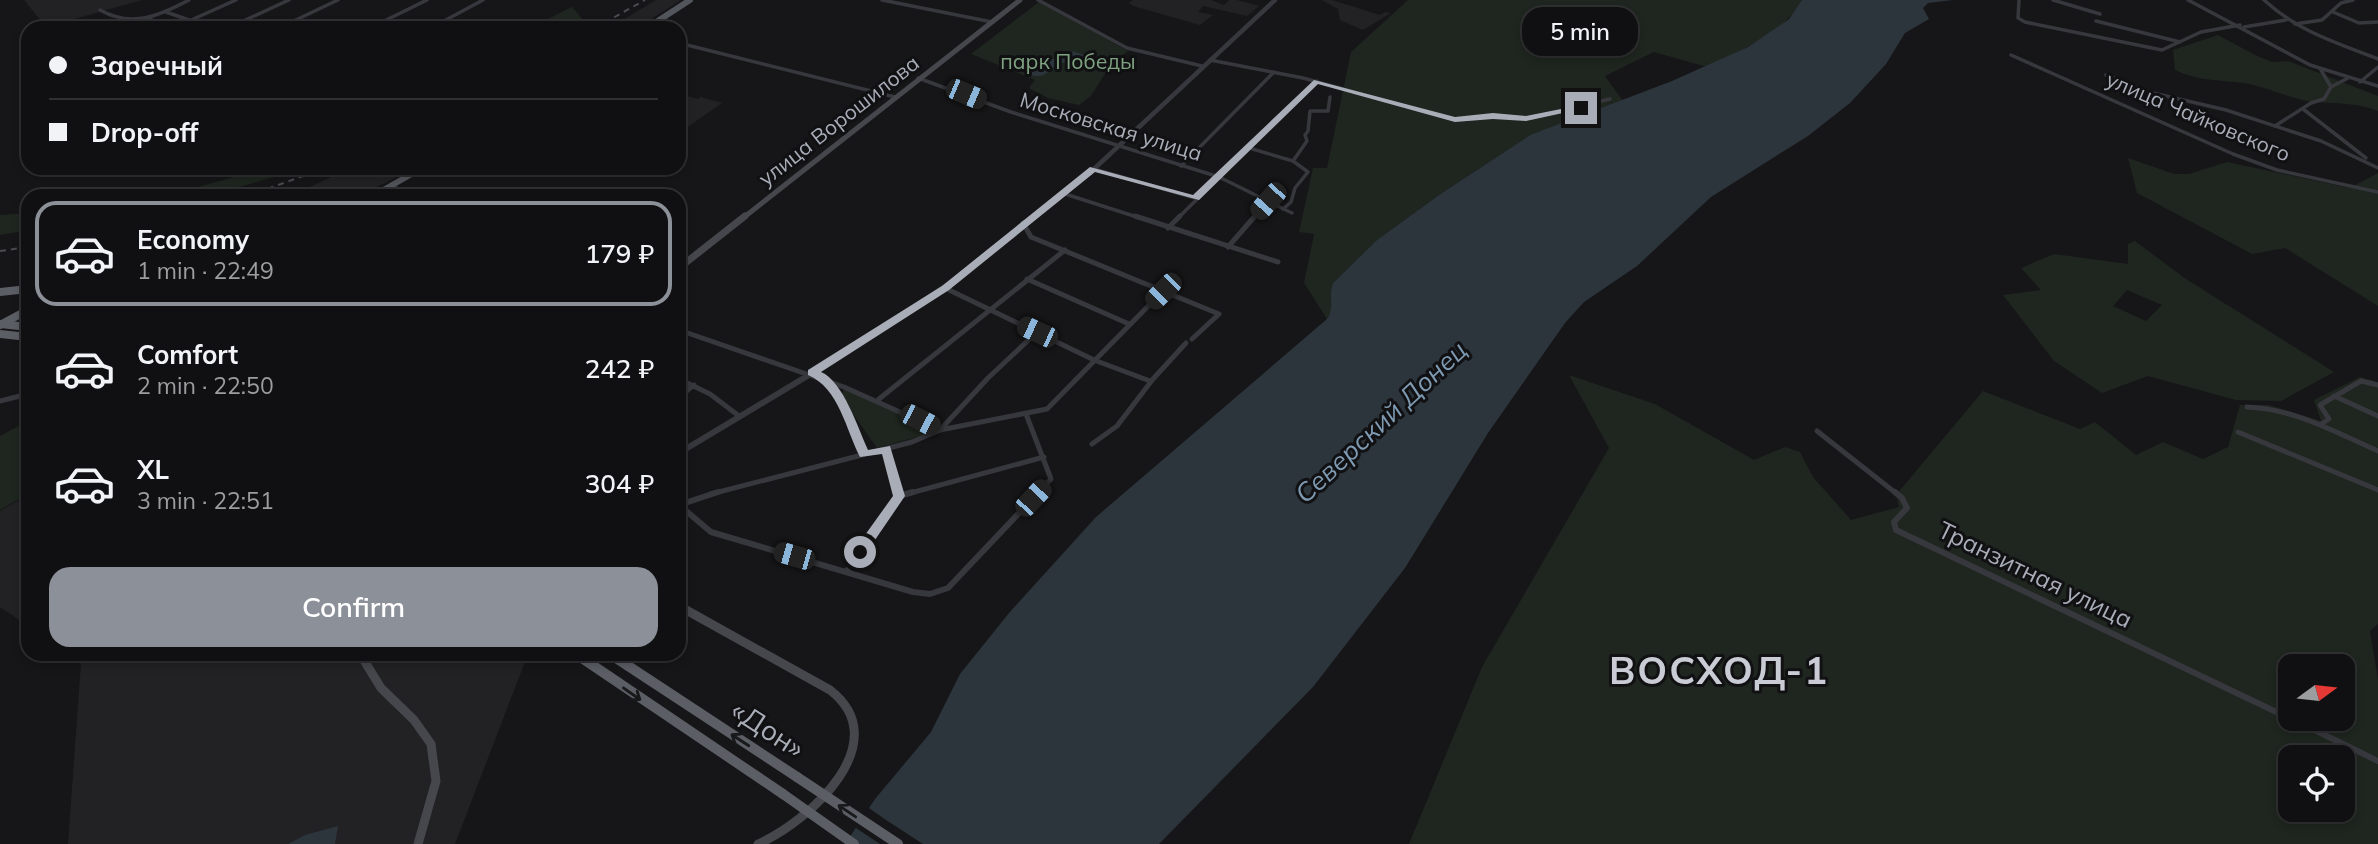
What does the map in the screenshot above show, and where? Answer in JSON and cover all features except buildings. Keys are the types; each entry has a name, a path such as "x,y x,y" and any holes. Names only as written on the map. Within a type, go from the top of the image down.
{"highway":[{"path":"0,292 21,290"},
{"path":"0,324 21,313"},
{"path":"0,324 21,326"},
{"path":"0,334 21,336"},
{"name":"«Дон»","path":"586,661 854,844"},
{"name":"«Дон»","path":"621,661 898,844"}],"main road":[{"path":"658,21 690,0"},
{"name":"улица Ворошилова","path":"686,262 1020,0"},
{"path":"386,189 410,175"},
{"path":"686,610 830,690 852,713 855,745 843,768 796,823 758,844"},
{"path":"365,661 371,675 426,733 435,756 436,781 418,844"}],"street":[{"path":"100,10 116,18 151,19 189,0"},
{"path":"166,12 189,21 236,0"},
{"path":"243,21 289,0"},
{"path":"294,21 338,0"},
{"path":"384,21 428,0"},
{"path":"443,21 483,0"},
{"path":"882,0 994,21"},
{"path":"897,0 994,21"},
{"path":"1038,0 1127,47 1202,66"},
{"path":"686,449 946,288 1094,169 1275,0"},
{"path":"2019,0 2018,18 2025,22 2162,50 2201,32 2286,19"},
{"path":"2053,0 2100,14"},
{"path":"2188,0 2321,70 2378,86"},
{"path":"2264,0 2293,24 2378,59"},
{"path":"2293,24 2312,23 2333,15 2341,3 2353,0"},
{"path":"2333,12 2359,23 2378,22"},
{"path":"2096,20 2180,42"},
{"path":"686,45 895,97"},
{"name":"улица Чайковского","path":"2011,55 2233,154 2316,180 2378,192"},
{"path":"1210,60 1317,81 1455,120 1493,116 1532,118 1610,99"},
{"path":"2360,82 2378,67"},
{"path":"2321,70 2330,87"},
{"path":"1181,166 1274,72"},
{"name":"улица Чайковского","path":"2106,75 2148,92 2226,110 2321,141 2378,167"},
{"name":"Московская улица","path":"918,78 1011,113 1219,177 1292,214"},
{"path":"2275,126 2324,99 2330,87 2348,78"},
{"path":"1168,228 1195,198 1317,81"},
{"path":"1293,161 1307,141 1305,135 1308,131 1310,111 1328,111 1331,97"},
{"path":"2303,109 2378,167"},
{"path":"1249,148 1293,161 1308,172 1295,188 1291,202 1283,209"},
{"path":"1094,169 1195,198"},
{"path":"391,186 399,189"},
{"path":"1062,193 1278,261"},
{"path":"1228,247 1268,201"},
{"path":"1024,223 1031,237 1219,314 1150,381 1116,426 1092,444"},
{"path":"879,399 1065,250"},
{"path":"1027,279 1129,324"},
{"path":"946,288 1094,360 1150,381"},
{"path":"686,502 886,449 940,430 1050,407 1163,291"},
{"path":"686,332 823,377 879,399 940,430"},
{"path":"940,430 988,378 1037,332"},
{"path":"823,377 850,417 864,454"},
{"path":"686,382 739,416"},
{"path":"2321,424 2329,419 2321,402 2361,382 2378,385"},
{"path":"686,391 694,385"},
{"path":"0,401 21,396"},
{"path":"2334,396 2378,416"},
{"path":"2247,407 2265,408 2321,424 2335,434 2378,451"},
{"path":"686,511 710,532 913,592 930,594 948,588 1052,477 1026,414"},
{"name":"Транзитная улица","path":"1817,431 1839,445 1902,498 1907,508 1894,522 1896,530 2278,713"},
{"path":"2238,432 2378,490"},
{"path":"886,449 899,496"},
{"path":"847,571 899,496 1044,457"},
{"name":"Транзитная улица","path":"2318,732 2378,761"}],"shaded area":[{"path":"24,0 142,0 67,21 41,21"},
{"path":"656,0 681,0 648,21 622,21"},
{"path":"1133,0 1211,0 1224,5 1229,0 1237,0 1259,6 1247,16 1203,6 1198,12 1213,15 1200,25 1133,6 1129,3"},
{"path":"1322,0 1332,0 1380,15 1391,13 1363,30 1340,20 1338,9"},
{"path":"686,96 722,103 686,128"},
{"path":"336,175 400,175 373,189 305,189"},
{"path":"21,499 21,621 0,607 0,511"},
{"path":"78,661 525,661 455,844 68,844 81,663"}],"green space":[{"path":"1408,0 1802,0 1794,12 1773,32 1707,67 1654,52 1605,76 1623,101 1530,135 1377,240 1333,283 1331,313 1327,319 1304,283 1314,234 1299,232 1313,168 1327,168 1351,52"},
{"name":"парк Победы","path":"1039,2 1128,51 1111,64 1091,96 1079,105 1048,98 1029,88 1035,80 971,54"},
{"path":"572,7 583,20 582,21 544,21"},
{"path":"2218,35 2272,62 2288,61 2378,96 2378,111 2353,105 2314,102 2253,85 2200,78 2175,70 2173,50"},
{"path":"2128,158 2174,174 2189,174 2227,162 2350,188 2378,173 2378,306 2285,248 2252,254 2137,193"},
{"path":"242,175 281,175 232,189 190,189"},
{"path":"21,214 21,231 0,235 0,215"},
{"path":"2135,241 2186,279 2334,372 2281,401 2236,400 2148,376 2102,393 2054,361 2003,295 2041,290 2021,268 2054,254 2128,264 2128,244","holes":["2127,290 2162,305 2146,321 2113,306"]},
{"path":"1569,375 1655,404 1754,460 1785,447 1800,452 1813,477 1851,520 1899,507 1896,495 1983,391 2080,429 2095,422 2136,455 2163,442 2203,459 2228,447 2240,405 2269,405 2321,421 2314,400 2360,377 2378,382 2378,624 2370,631 2378,679 2378,844 1409,844 1482,667 1609,448"},
{"path":"845,389 881,403 932,430 928,434 877,448 840,395"},
{"path":"21,425 21,498 0,510 0,436"}],"water":[{"name":"Северский Донец","path":"1802,0 1953,0 1928,3 1923,8 1929,19 1905,33 1886,64 1850,103 1808,136 1711,197 1637,266 1584,302 1565,323 1488,433 1405,568 1313,687 1159,844 845,844 875,799 931,732 960,674 1009,613 1096,517 1327,319 1331,311 1333,283 1377,240 1530,135 1672,81 1748,47 1789,19"},
{"path":"1071,51 1085,55 1080,61 1062,63 1043,75 1027,74 1046,59 1060,59"},
{"path":"338,826 335,844 288,844 305,835"}],"pier":[{"path":"866,806 923,844 880,844 853,826"}],"railway":[{"path":"608,21 645,0"},
{"path":"267,189 306,175"},
{"path":"0,251 21,248"}],"district":[{"name":"ВОСХОД-1","path":"1719,671"}],"route":[{"path":"860,552 899,496 892,467 886,449 864,454 843,405 823,377 812,373 946,288 1094,169 1195,198 1317,81 1455,120 1493,116 1520,119 1581,108"}]}
